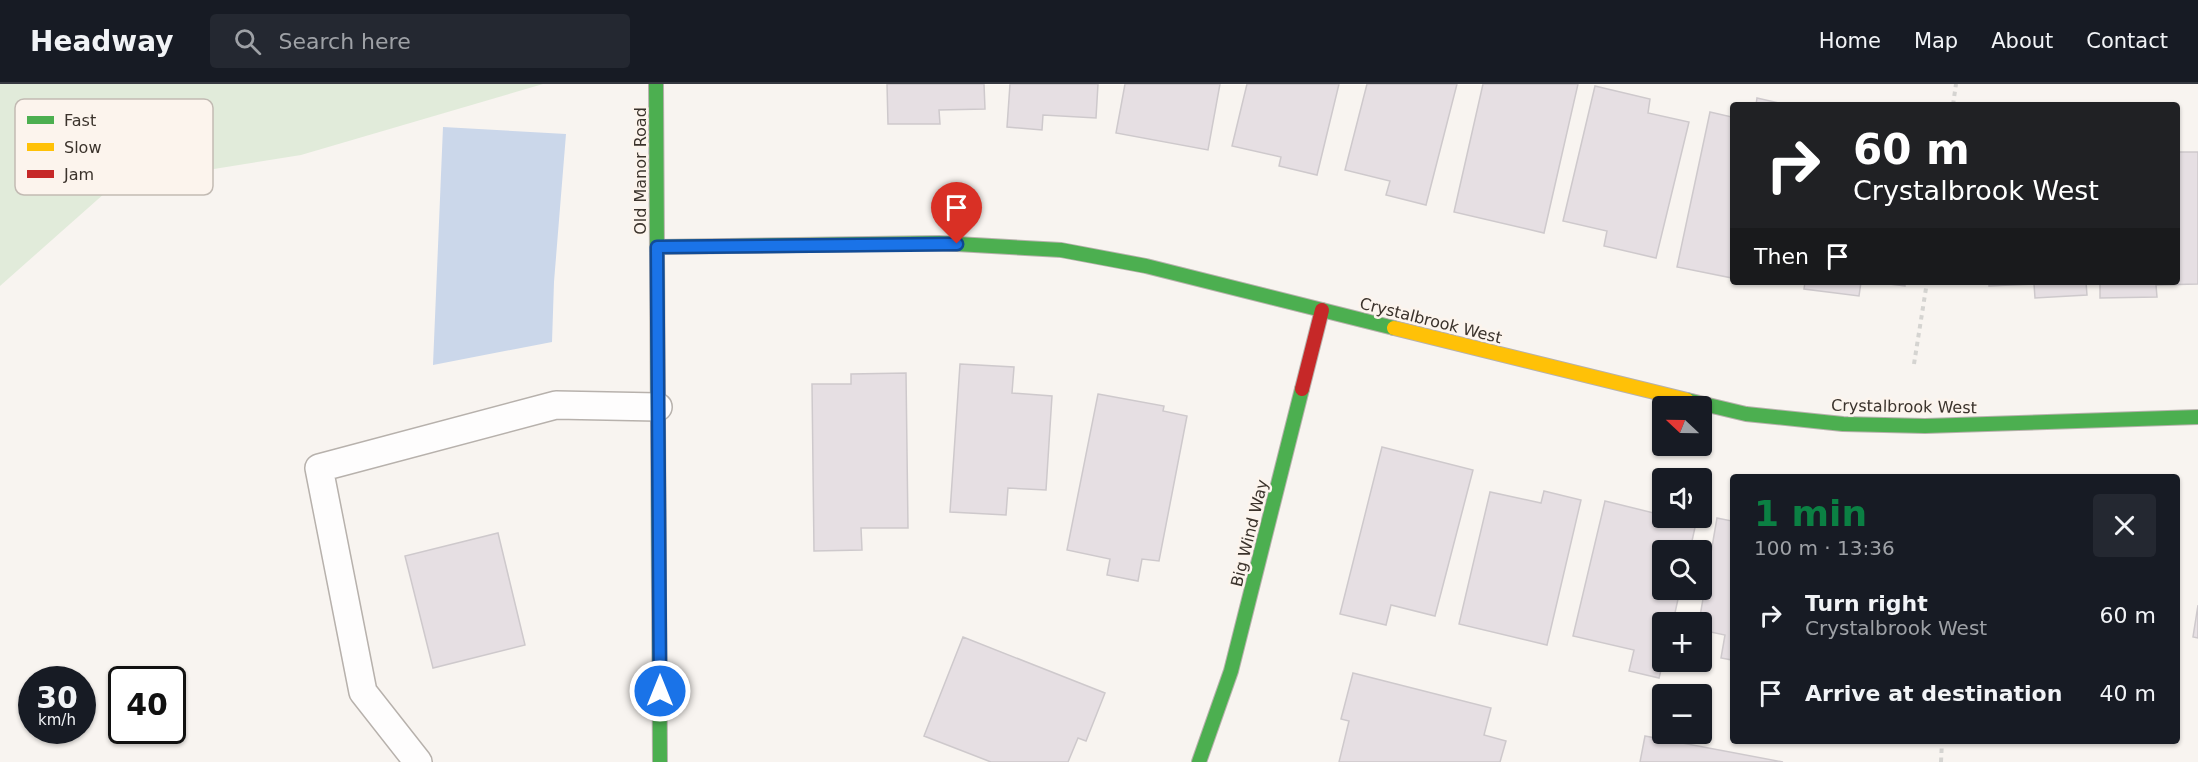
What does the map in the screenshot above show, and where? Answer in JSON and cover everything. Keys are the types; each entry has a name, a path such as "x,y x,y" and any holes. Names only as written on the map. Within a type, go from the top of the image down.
{"street":[{"name":"Old Manor Road","path":"656,84 660,762"},
{"name":"Crystalbrook West","path":"657,247 939,243 1061,250 1146,266 1746,414 1843,424 1925,426 2198,417"},
{"name":"Big Wind Way","path":"1199,762 1231,671 1322,310"}],"lane":[{"path":"418,762 363,692 319,468 556,405 658,407"}],"path":[{"path":"1953,102 1956,84"},
{"path":"1914,364 1927,285"},
{"path":"1941,762 1942,744"}],"green space":[{"path":"0,84 543,84 301,155 213,169 213,99 15,99 15,195 103,195 0,286"}],"water":[{"path":"443,127 566,134 554,282 552,342 433,365"}],"building":[{"path":"887,84 984,84 985,109 939,110 940,124 888,124"},
{"path":"1010,84 1098,84 1096,118 1043,115 1042,130 1007,127"},
{"path":"1125,84 1220,84 1208,150 1116,133"},
{"path":"1247,84 1339,84 1317,175 1279,166 1281,157 1232,146"},
{"path":"1367,84 1457,84 1426,205 1386,195 1390,181 1345,170"},
{"path":"1483,84 1578,84 1544,233 1454,212"},
{"path":"1595,86 1650,99 1648,113 1689,122 1656,258 1604,246 1607,231 1563,221"},
{"path":"1757,98 1775,102 1756,102"},
{"path":"1710,112 1730,117 1730,278 1677,267"},
{"path":"2180,152 2198,152 2198,284 2180,284"},
{"path":"1805,285 1861,285 1859,296 1804,289"},
{"path":"2034,285 2086,285 2087,295 2035,298"},
{"path":"2100,285 2156,285 2157,297 2100,298"},
{"path":"960,364 1014,367 1012,393 1052,396 1046,490 1008,488 1006,515 950,512"},
{"path":"906,373 908,528 861,528 862,550 814,551 812,384 851,384 851,374"},
{"path":"1098,394 1164,406 1163,411 1187,416 1159,561 1142,559 1138,581 1107,575 1110,559 1067,550"},
{"path":"1382,447 1473,470 1435,616 1391,605 1386,625 1340,614"},
{"path":"1544,491 1581,500 1547,645 1459,624 1490,492 1541,503"},
{"path":"1605,501 1652,513 1652,528 1695,528 1692,540 1652,540 1652,600 1678,600 1675,612 1652,612 1652,672 1660,672 1659,678 1629,671 1634,650 1573,636"},
{"path":"1717,518 1730,521 1730,660 1721,658 1725,635 1712,632 1712,612 1701,612 1703,600 1712,600 1712,547"},
{"path":"498,533 525,645 433,668 405,556"},
{"path":"2198,605 2198,638 2193,637"},
{"path":"963,637 1105,693 1086,741 1078,738 1068,762 991,762 924,736"},
{"path":"1353,673 1491,708 1484,735 1506,741 1500,762 1339,762 1349,721 1341,719"},
{"path":"1645,736 1652,737 1652,744 1687,744 1783,762 1640,762"}],"traffic: fast":[{"path":"656,84 660,762"},
{"path":"657,247 939,243 1061,250 1146,266 1394,328"},
{"path":"1199,762 1231,671 1302,389"},
{"path":"1712,406 1746,414 1843,424 1925,426 2198,417"}],"traffic: slow":[{"path":"1394,328 1671,396"}],"traffic: jam":[{"path":"1302,389 1322,310"}],"route":[{"path":"660,691 657,247 957,244"}]}
